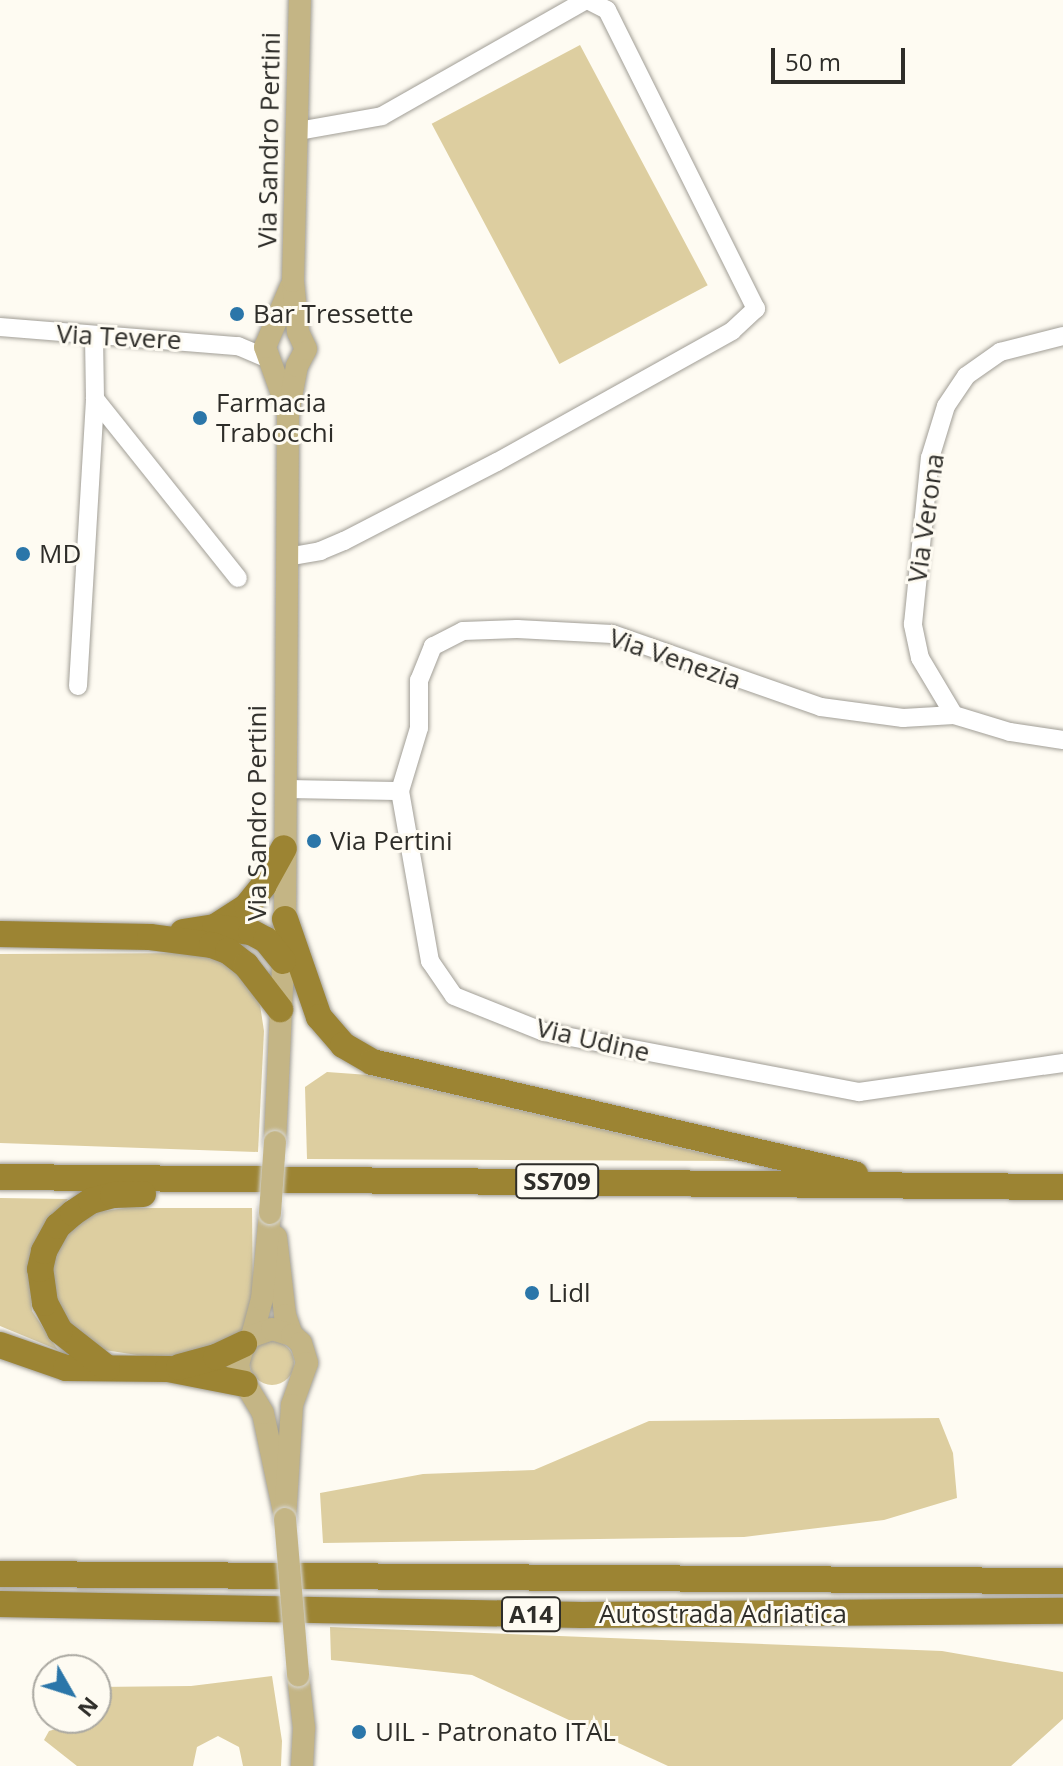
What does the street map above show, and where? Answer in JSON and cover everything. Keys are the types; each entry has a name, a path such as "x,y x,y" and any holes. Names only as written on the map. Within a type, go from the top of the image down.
{"highway":[{"path":"215,927 247,906 263,886 284,848"},
{"path":"285,919 319,1017 343,1045 372,1062 909,1186"},
{"path":"150,937 215,927 251,932 266,940 283,961"},
{"path":"0,934 150,937 228,951 246,965 280,1009"},
{"path":"0,1162 81,1165 123,1178"},
{"name":"SS709","path":"0,1177 1063,1187"},
{"path":"107,1368 71,1343 51,1317 41,1285 44,1251 58,1226 91,1201 113,1195 180,1193 206,1178"},
{"path":"168,1369 216,1357 248,1340"},
{"path":"0,1345 66,1368 168,1369 249,1388"},
{"name":"Autostrada Adriatica","path":"0,1574 1063,1581"},
{"name":"Autostrada Adriatica","path":"0,1604 582,1615 1063,1611"}],"main road":[{"name":"Via Sandro Pertini","path":"300,0 293,281 298,332 306,349 297,366 288,413 285,919 275,1142 262,1299 238,1364 263,1413 285,1516 304,1728 302,1766"},
{"name":"Via Sandro Pertini","path":"288,413 265,347 293,281"},
{"path":"272,333 291,328 298,332"},
{"path":"270,362 289,369 297,366"},
{"name":"Via Sandro Pertini","path":"270,1213 285,1315 292,1335 305,1353 306,1374 292,1405 285,1516"},
{"path":"248,1340 272,1329 292,1335"},
{"path":"249,1388 273,1398 293,1391 301,1384"}],"street":[{"path":"287,557 320,551 344,541 497,462 732,331 756,309 607,10 586,0 382,116 298,131"},
{"name":"Via Tevere","path":"0,327 238,346 270,362"},
{"name":"Via Tevere","path":"238,346 272,333"},
{"path":"78,686 95,399 94,336"},
{"name":"Via Verona","path":"954,715 920,658 913,624 930,458 946,406 966,376 1000,352 1063,336"},
{"path":"95,399 238,578"},
{"name":"Via Venezia","path":"400,791 419,728 419,680 433,646 463,631 517,629 612,634 821,707 903,718 954,715 1010,732 1063,740"},
{"path":"284,789 400,791"},
{"name":"Via Udine","path":"400,791 430,961 454,996 544,1032 859,1092 1063,1063"}],"shaded area":[{"path":"580,45 708,285 559,364 432,124"},
{"path":"202,953 222,960 246,981 260,1005 264,1031 258,1152 0,1143 0,954"},
{"path":"327,1072 369,1075 737,1161 307,1159 305,1087"},
{"path":"0,1198 68,1199 40,1233 29,1274 32,1311 58,1350 0,1326"},
{"path":"125,1208 252,1208 253,1302 246,1326 234,1340 214,1351 163,1359 98,1349 76,1339 53,1293 53,1261 67,1233 97,1212"},
{"path":"272,1341 287,1348 294,1363 287,1378 272,1385 257,1378 250,1363 257,1348"},
{"path":"939,1418 953,1453 957,1498 884,1520 744,1537 323,1543 320,1493 423,1474 534,1470 649,1421"},
{"path":"330,1627 942,1651 1063,1672 1063,1719 1011,1766 668,1766 472,1675 331,1660"},
{"path":"272,1676 282,1741 281,1766 243,1766 239,1747 218,1736 197,1747 193,1766 77,1766 44,1740 47,1734 112,1734 112,1687 191,1686"}],"place":[{"name":"Bar Tressette","path":"237,314"},
{"name":"Farmacia Trabocchi","path":"200,418"},
{"name":"MD","path":"23,554"},
{"name":"Via Pertini","path":"314,841"},
{"name":"Lidl","path":"532,1293"},
{"name":"UIL - Patronato ITAL","path":"359,1732"}]}
